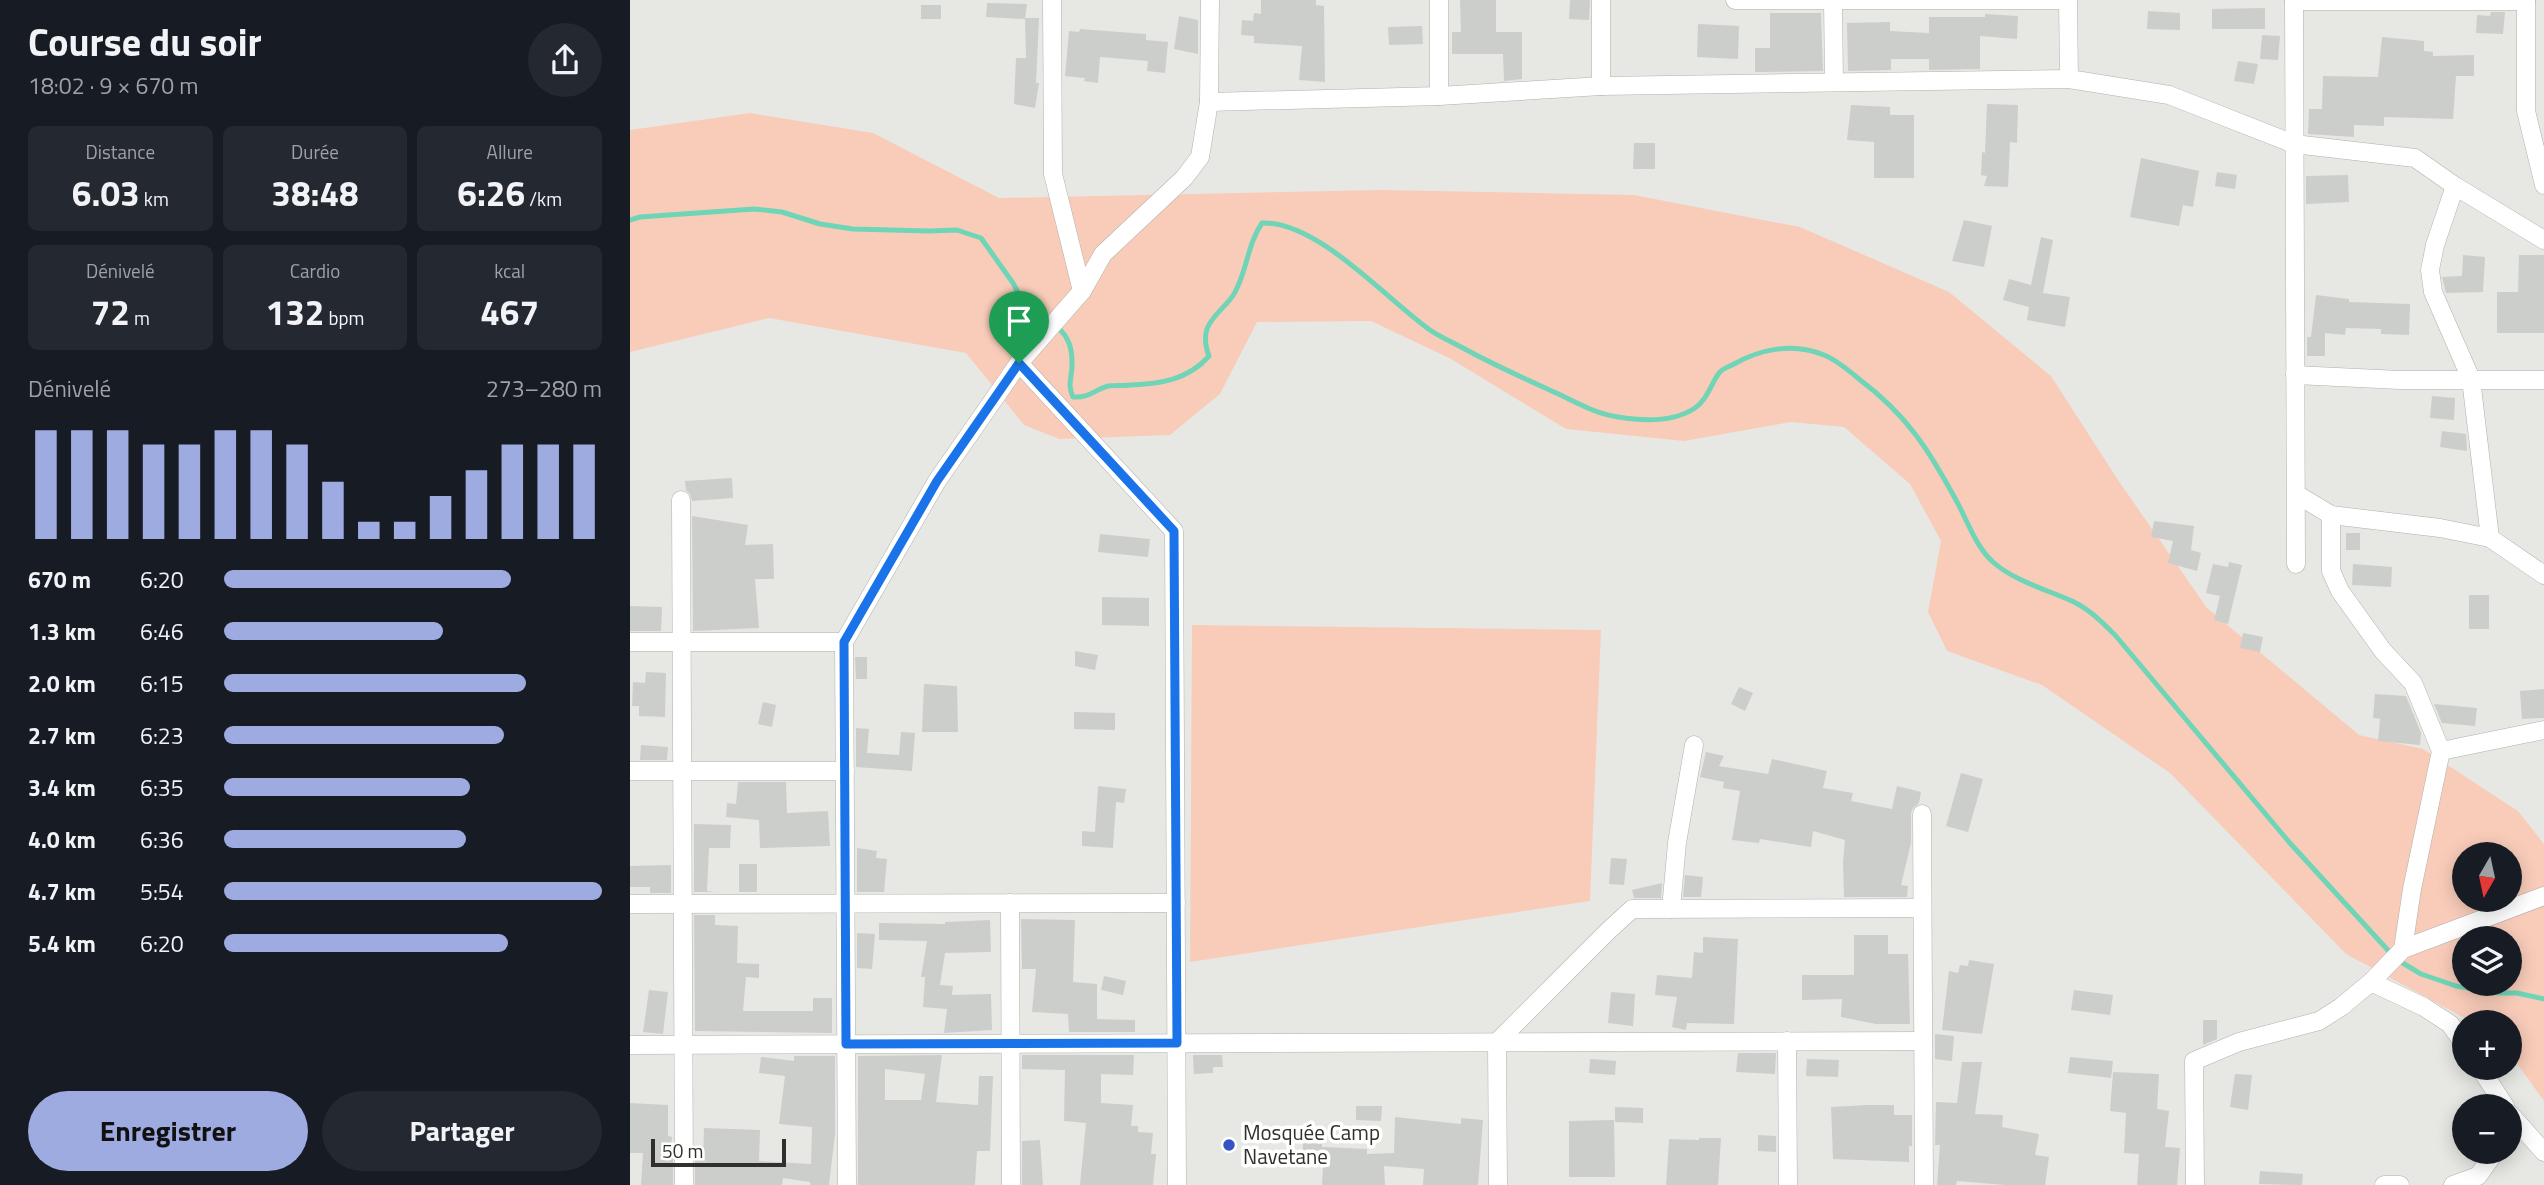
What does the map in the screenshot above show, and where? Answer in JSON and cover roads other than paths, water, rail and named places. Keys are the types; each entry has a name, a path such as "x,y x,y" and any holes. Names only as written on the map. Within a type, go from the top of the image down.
{"street":[{"path":"1052,0 1053,174 1082,291"},
{"path":"847,1185 844,642 937,481 1019,363 1082,291 1103,254 1184,178 1200,158 1209,102 1210,0"},
{"path":"1439,0 1439,96"},
{"path":"1601,0 1601,86"},
{"path":"1735,0 2068,0 2069,79"},
{"path":"1833,0 1834,82"},
{"path":"2296,564 2294,1 2526,0 2526,111 2544,185"},
{"path":"1209,102 1439,96 1601,86 2069,79 2169,95 2294,144 2415,158 2455,186 2544,240"},
{"path":"2455,186 2435,245 2430,270 2433,292 2471,379 2490,538"},
{"path":"1019,363 1174,531 1177,1185"},
{"path":"2295,375 2400,380 2544,380"},
{"path":"2296,494 2331,515 2440,528 2490,538 2544,575"},
{"path":"681,500 684,1185"},
{"path":"2331,515 2331,571 2340,591 2383,651 2413,683 2441,751 2412,889 2403,949"},
{"path":"630,642 844,642"},
{"path":"2441,751 2544,730"},
{"path":"1671,909 1677,843 1694,745"},
{"path":"630,771 845,771"},
{"path":"1922,814 1924,1185"},
{"path":"2194,1185 2194,1061 2239,1042 2319,1021 2371,982 2403,949 2544,896"},
{"path":"1010,903 1011,1185"},
{"path":"630,904 1176,903"},
{"path":"1498,1185 1497,1042 1632,909 1922,908"},
{"path":"2371,982 2424,1007 2452,1027"},
{"path":"1787,1041 1788,1185"},
{"path":"630,1045 1923,1041"},
{"path":"2522,1128 2544,1152"},
{"path":"2453,1185 2479,1175 2487,1164"},
{"path":"2384,1185 2400,1185"}],"waterway":[{"path":"630,220 640,217 754,209 782,212 820,224 853,229 957,230 981,238 1013,283 1029,313 1054,325 1066,336 1072,353 1070,384 1073,397 1088,395 1108,386 1173,379 1201,364 1209,356 1207,329 1212,319 1234,294 1253,240 1262,223 1283,226 1328,248 1438,335 1585,407 1609,415 1658,419 1687,413 1703,401 1722,370 1765,351 1789,348 1824,355 1876,392 1904,420 1937,466 1987,556 2011,575 2080,605 2110,630 2289,842 2396,959 2421,974 2456,986 2544,999"}],"place":[{"name":"Mosquée Camp Navetane","path":"1229,1145"}]}
